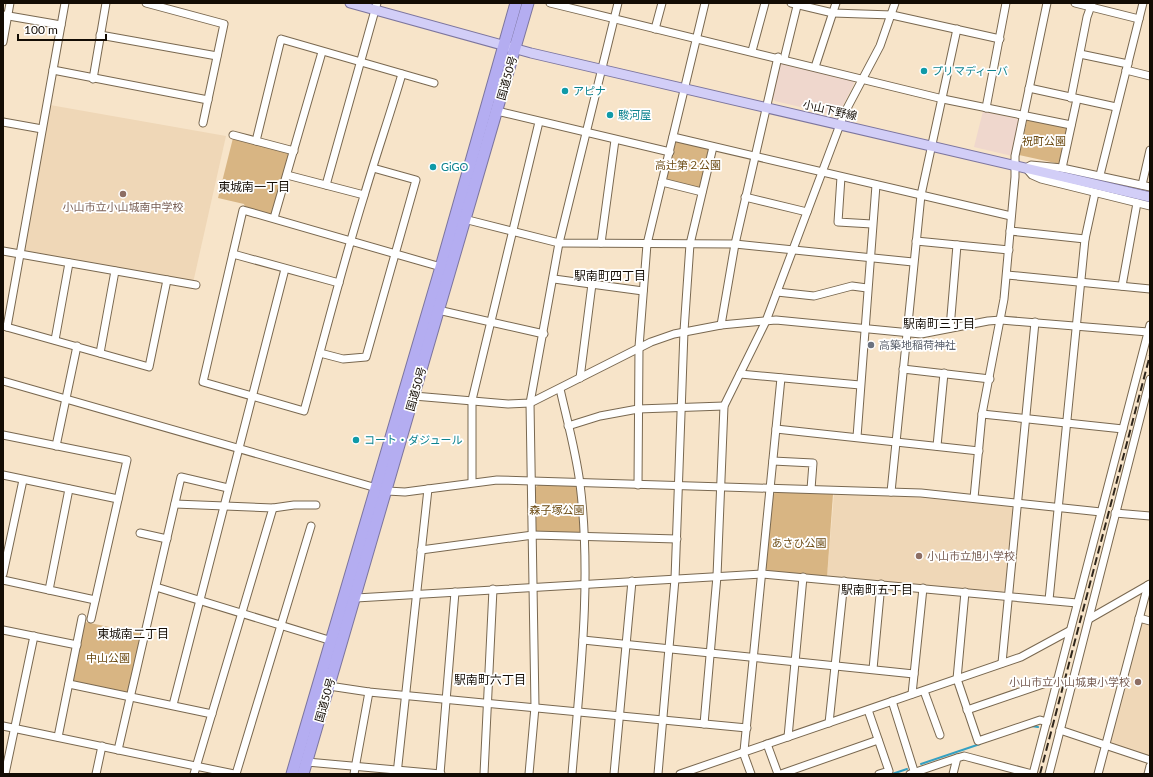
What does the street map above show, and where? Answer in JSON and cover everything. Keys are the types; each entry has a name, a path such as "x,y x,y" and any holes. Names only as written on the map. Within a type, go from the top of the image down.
{"highway":[{"name":"国道50号","path":"292,774 332,641 381,490 414,396 464,219 497,112 516,3"},
{"name":"国道50号","path":"304,774 356,598 381,490 441,267 509,47 528,3"}],"main road":[{"name":"小山下野線","path":"350,3 376,7 509,47 1150,197"}],"street":[{"path":"3,42 6,15 10,3"},
{"path":"65,3 20,254 5,326 148,367 167,280"},
{"path":"93,79 106,3"},
{"path":"146,3 224,24 203,123"},
{"path":"550,3 576,7 614,19 781,58 943,99 1071,125"},
{"path":"529,774 534,707 533,535 530,403 544,334 559,243 618,3"},
{"path":"655,28 662,3"},
{"path":"638,485 639,347 647,244 674,137 705,3"},
{"path":"752,51 765,3"},
{"path":"815,67 836,3"},
{"path":"704,724 717,576 724,406 766,321 840,125 880,46 895,3"},
{"path":"986,108 1006,3"},
{"path":"974,498 982,414 1001,320 1007,276 1015,156 1047,3"},
{"path":"1075,3 1092,5 1138,19"},
{"path":"1100,175 1142,3"},
{"path":"721,326 735,244 745,197 766,107 781,58 794,4 833,13 892,15 1000,39"},
{"path":"1062,168 1071,125 1080,54 1092,5"},
{"path":"326,185 376,7"},
{"path":"6,15 61,25"},
{"path":"891,492 920,195 943,99 957,30"},
{"path":"100,35 217,56"},
{"path":"256,141 281,39 434,83"},
{"path":"274,218 322,52"},
{"path":"1080,54 1127,67 1150,76"},
{"path":"53,70 93,79 208,100"},
{"path":"402,74 364,195 351,240 339,283 304,411 203,382 243,210 351,240 441,267"},
{"path":"1029,88 1116,107"},
{"path":"497,112 670,152"},
{"path":"3,122 42,129"},
{"path":"472,482 472,400 514,231 539,122"},
{"path":"233,135 294,151"},
{"path":"674,137 1011,216"},
{"path":"601,243 615,140"},
{"path":"658,774 675,579 680,486 684,331 690,244 713,147"},
{"path":"1142,185 1150,150"},
{"path":"1150,187 1062,168 1032,165 1026,168 1032,175 1041,179 1150,206"},
{"path":"320,353 343,359 366,357 396,253 416,180 373,168"},
{"path":"287,175 364,195"},
{"path":"841,177 838,222 872,224"},
{"path":"662,182 702,192"},
{"path":"857,437 869,257 876,185"},
{"path":"1049,600 1085,239 1095,193"},
{"path":"745,197 808,212"},
{"path":"1122,286 1137,203"},
{"path":"464,219 559,243 735,244 913,262"},
{"path":"1010,231 1085,239"},
{"path":"916,241 1009,250"},
{"path":"950,328 957,245"},
{"path":"3,251 115,272 196,284"},
{"path":"233,254 339,283"},
{"path":"55,340 69,263"},
{"path":"173,705 285,269"},
{"path":"100,352 115,272"},
{"path":"1007,276 1150,289"},
{"path":"554,278 643,291"},
{"path":"580,378 592,284"},
{"path":"777,292 814,296 852,286 867,288"},
{"path":"438,310 544,334"},
{"path":"414,396 508,404 530,403 560,389 639,347 684,331 766,321 864,328 921,334 988,320 1149,329 1033,774 964,756 913,773 892,701"},
{"path":"1002,663 1035,322"},
{"path":"56,446 77,346"},
{"path":"903,369 990,379"},
{"path":"740,374 860,385"},
{"path":"937,446 944,374"},
{"path":"751,774 744,752 781,378"},
{"path":"1049,774 1115,513 1147,401 1150,379"},
{"path":"3,381 381,490 405,492 472,482 497,480 811,489 891,492 974,498 1017,504 1101,512"},
{"path":"560,389 580,483 584,536 583,640 572,774"},
{"path":"568,426 600,416 638,409 724,406"},
{"path":"982,414 1123,429"},
{"path":"776,429 979,451"},
{"path":"3,435 127,460 91,619"},
{"path":"773,461 813,464 811,489"},
{"path":"3,475 118,499"},
{"path":"118,750 181,477 228,488"},
{"path":"3,574 23,480"},
{"path":"49,590 69,489"},
{"path":"397,772 428,489"},
{"path":"176,504 274,508 294,505 316,505"},
{"path":"194,774 274,508"},
{"path":"1115,513 1150,516"},
{"path":"3,726 235,774 311,526"},
{"path":"140,533 167,539"},
{"path":"421,550 533,535 677,539"},
{"path":"356,598 762,574 1077,603"},
{"path":"788,737 803,577"},
{"path":"3,580 95,600"},
{"path":"614,774 632,581"},
{"path":"829,723 844,581"},
{"path":"872,669 881,584"},
{"path":"1089,619 1149,584"},
{"path":"1098,774 1149,584"},
{"path":"156,587 332,641"},
{"path":"912,694 923,588"},
{"path":"484,774 493,589"},
{"path":"307,762 356,766 397,772 440,774 455,592"},
{"path":"965,592 957,679 978,741 1040,720 1047,722"},
{"path":"58,737 82,618"},
{"path":"1139,618 1150,621"},
{"path":"3,630 77,645"},
{"path":"680,774 696,771 744,752 1021,657 1069,632"},
{"path":"5,774 34,636"},
{"path":"583,640 914,674"},
{"path":"967,710 1049,682 1057,681"},
{"path":"69,684 212,714"},
{"path":"329,686 369,692 447,698 747,728"},
{"path":"924,690 940,735"},
{"path":"354,774 369,692"},
{"path":"868,710 889,771 879,774"},
{"path":"1060,730 1150,760"},
{"path":"781,774 878,740"},
{"path":"767,744 778,774"},
{"path":"96,774 102,746"},
{"path":"953,774 957,758"},
{"path":"1148,774 1150,766"}],"shaded area":[{"path":"785,62 853,78 854,84 839,113 834,115 775,101 772,97 780,63"},
{"name":"小山市立小山城南中学校","path":"50,105 226,136 193,283 24,252"},
{"path":"983,111 1021,120 1012,156 974,147"},
{"name":"小山市立旭小学校","path":"834,494 891,495 1011,506 1014,512 1006,589 1000,593 827,576"},
{"name":"小山市立小山城東小学校","path":"1144,622 1150,624 1150,756 1113,744 1110,740 1140,625"}],"green space":[{"name":"祝町公園","path":"1028,117 1068,127 1060,164 1019,155"},
{"path":"233,138 290,153 272,215 245,207 244,204 218,198"},
{"name":"高辻第２公園","path":"674,138 712,148 702,191 664,182"},
{"name":"森子塚公園","path":"538,485 575,486 578,489 580,533 537,533 535,531 535,488"},
{"name":"あさひ公園","path":"777,492 833,494 827,577 768,572 766,568 773,494"},
{"name":"中山公園","path":"85,622 143,634 130,692 127,693 73,682"}],"waterway":[{"path":"1031,726 1038,727"},
{"path":"921,764 980,744"},
{"path":"892,774 907,769"}],"railway":[{"path":"1040,774 1150,355"}],"place":[{"name":"プリマディーバ","path":"924,71"},
{"name":"アピナ","path":"565,91"},
{"name":"駿河屋","path":"610,115"},
{"name":"GiGO","path":"433,167"},
{"name":"小山市立小山城南中学校","path":"123,194"},
{"name":"高築地稲荷神社","path":"871,345"},
{"name":"コート・ダジュール","path":"356,440"},
{"name":"小山市立旭小学校","path":"919,556"},
{"name":"小山市立小山城東小学校","path":"1138,682"}],"district":[{"name":"東城南一丁目","path":"254,187"},
{"name":"駅南町四丁目","path":"610,276"},
{"name":"駅南町三丁目","path":"939,324"},
{"name":"駅南町五丁目","path":"877,590"},
{"name":"東城南二丁目","path":"133,634"},
{"name":"駅南町六丁目","path":"490,680"}]}
